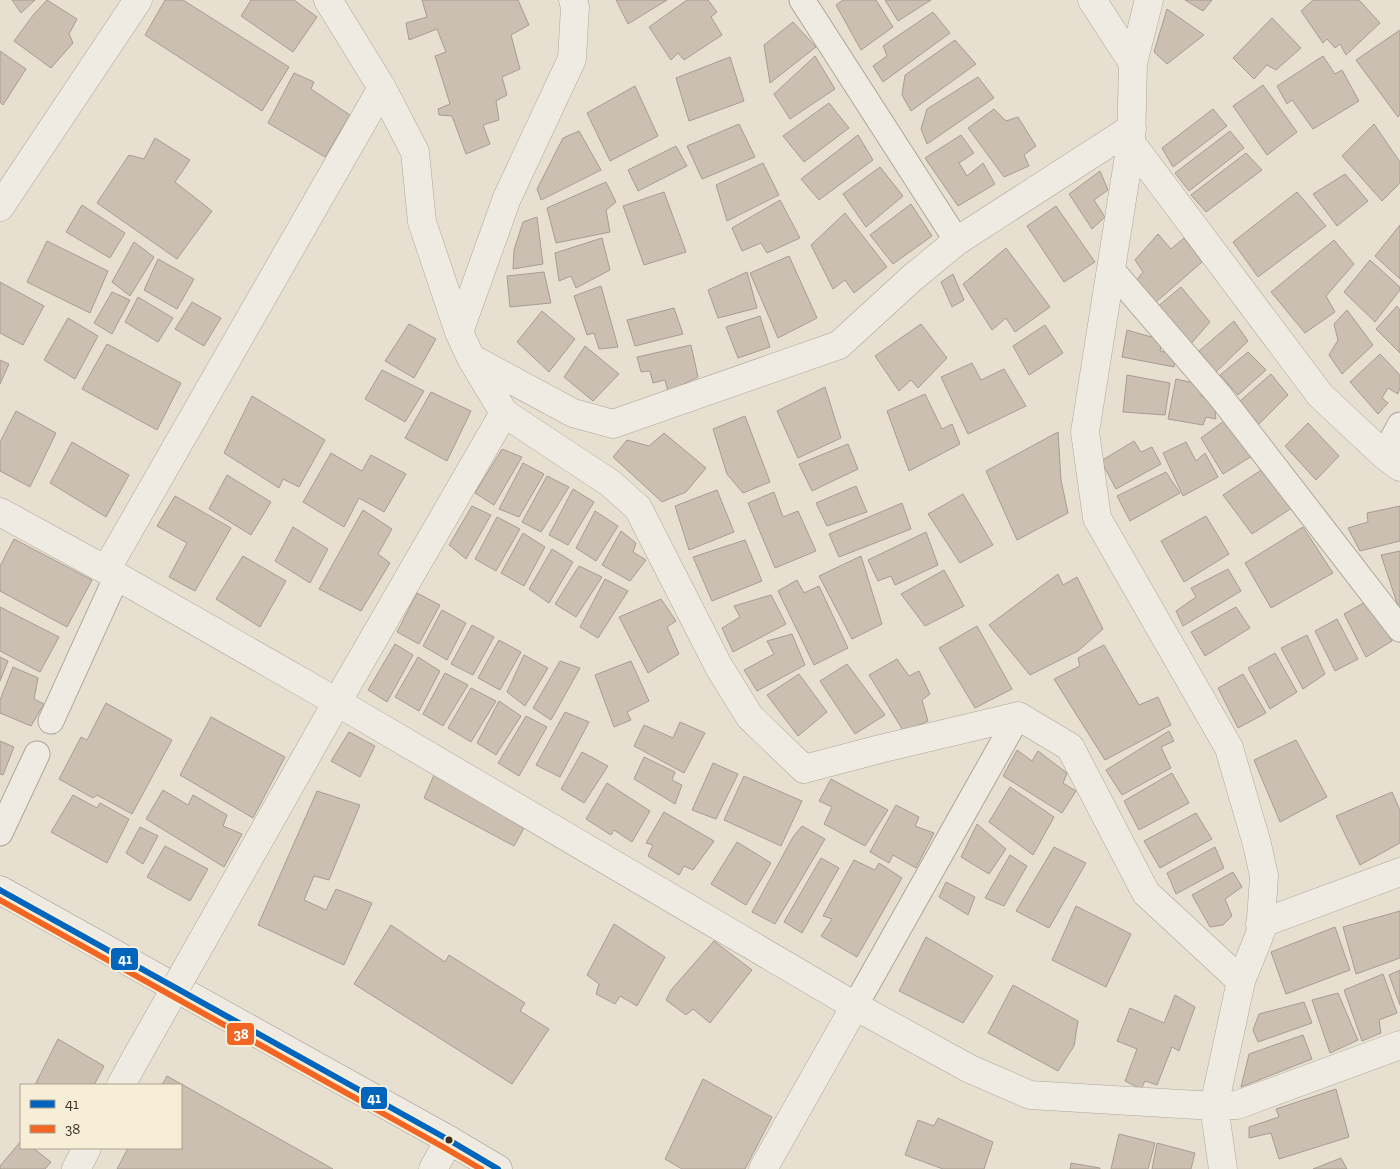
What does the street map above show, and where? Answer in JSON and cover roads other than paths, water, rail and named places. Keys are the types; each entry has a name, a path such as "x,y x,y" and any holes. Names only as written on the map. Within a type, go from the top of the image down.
{"street":[{"path":"328,0 382,88 415,152 422,222 459,332 471,358 504,413 610,483 638,508 719,666 750,717 804,769 1018,716 1070,747 1146,893 1241,981"},
{"path":"459,332 507,198 572,58 575,7 573,0"},
{"path":"1092,0 1133,63"},
{"path":"1148,0 1133,63 1131,136 1084,432 1097,518 1229,748 1257,844 1264,876 1260,934 1241,981 1214,1106 1223,1169"},
{"path":"0,207 126,4"},
{"path":"111,573 382,88"},
{"path":"471,358 573,413 613,424 839,345 912,278 958,241 1131,136"},
{"path":"1131,136 1320,395 1392,461"},
{"path":"122,1084 337,702 504,413"},
{"path":"0,512 337,702 855,1006 970,1069 1030,1094 1214,1106 1237,1105 1400,1045"},
{"path":"1260,924 1400,872"},
{"path":"0,890 498,1169"},
{"path":"763,1169 855,1006"},
{"path":"433,1169 449,1140"},
{"path":"76,1169 86,1149"}],"lane":[{"path":"802,0 958,241"},
{"path":"1111,268 1220,396 1400,629"},
{"path":"1392,461 1400,425"},
{"path":"51,720 111,573"},
{"path":"855,1006 1018,716"},
{"path":"0,833 36,754"}]}
